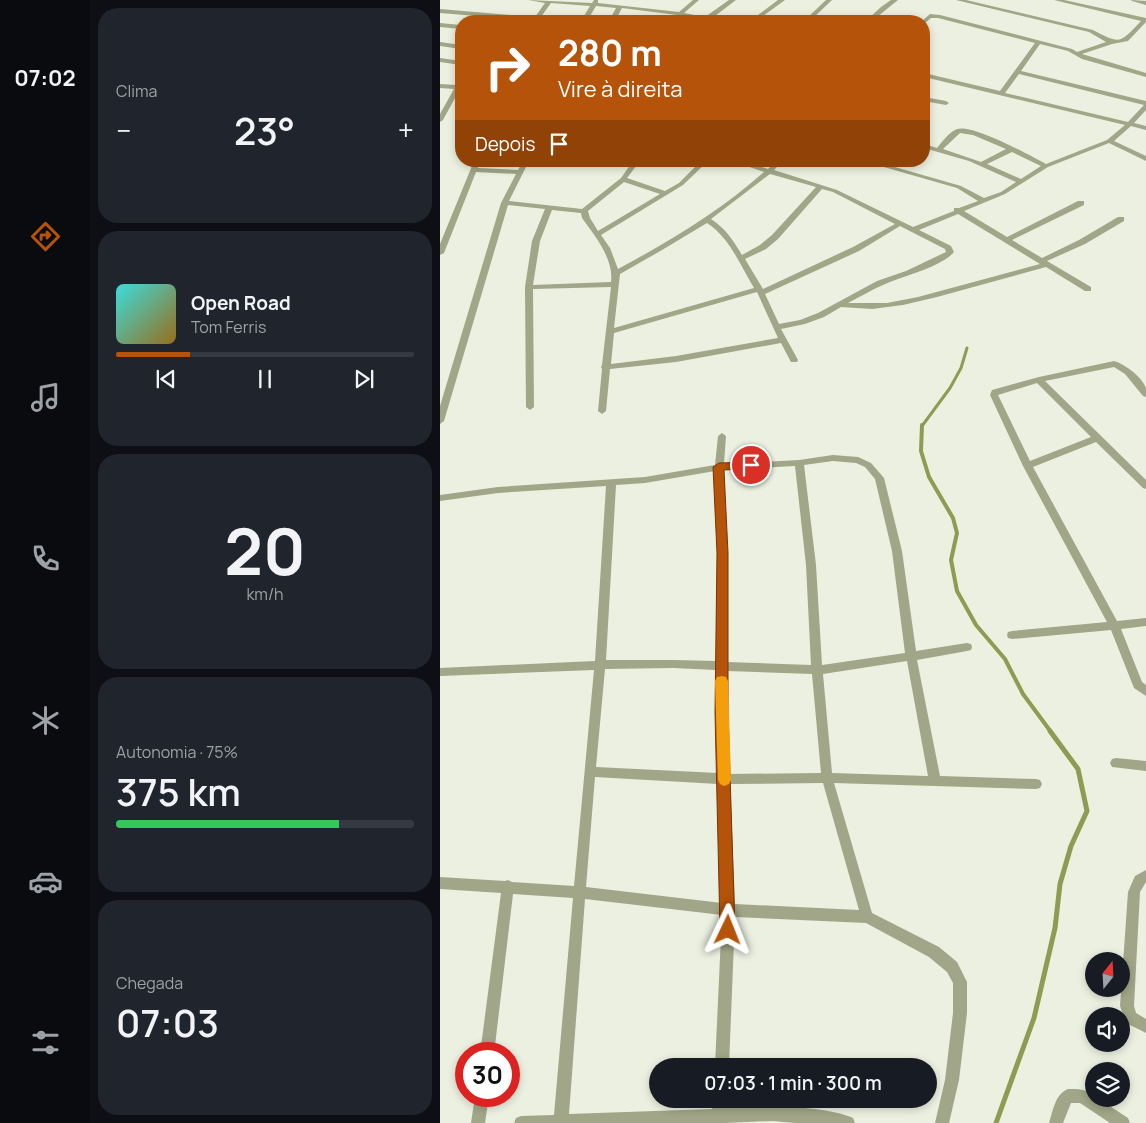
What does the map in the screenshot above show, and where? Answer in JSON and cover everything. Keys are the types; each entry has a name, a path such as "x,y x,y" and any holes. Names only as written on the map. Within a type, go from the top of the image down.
{"street":[{"path":"531,0 595,2 688,15"},
{"path":"636,8 644,0"},
{"path":"681,13 696,0"},
{"path":"711,15 733,0"},
{"path":"761,15 782,0"},
{"path":"813,15 829,0"},
{"path":"875,15 895,0"},
{"path":"960,0 1003,7 1091,31 1111,42"},
{"path":"1057,0 1145,20"},
{"path":"1134,0 1146,3"},
{"path":"540,15 550,1"},
{"path":"587,15 595,2"},
{"path":"615,15 620,6"},
{"path":"440,11 483,15"},
{"path":"930,16 938,16 1038,43 1146,75"},
{"path":"1077,54 1111,42 1126,40 1145,20"},
{"path":"440,25 455,26"},
{"path":"1002,93 1038,43"},
{"path":"440,44 455,46"},
{"path":"440,60 455,62"},
{"path":"913,230 982,200 1003,193 1046,166 1108,141 1130,124 1146,104 1018,72"},
{"path":"930,75 1146,128"},
{"path":"440,86 455,84"},
{"path":"440,120 455,93"},
{"path":"930,99 946,103"},
{"path":"938,150 958,132 962,131 977,134 1046,166"},
{"path":"1108,141 1146,159"},
{"path":"930,148 982,164 1020,181"},
{"path":"982,164 1010,150"},
{"path":"440,254 474,167"},
{"path":"440,421 505,202 523,167"},
{"path":"584,211 623,179 633,167"},
{"path":"597,235 688,178 699,167"},
{"path":"754,167 821,186 862,203 948,248 950,252 909,273 880,283 810,320 776,327"},
{"path":"616,273 674,241 731,204 774,167"},
{"path":"888,167 959,186 982,200"},
{"path":"473,170 520,172"},
{"path":"623,179 665,193"},
{"path":"740,258 762,247 775,237 821,186"},
{"path":"505,202 584,211"},
{"path":"1008,240 1081,203"},
{"path":"530,407 529,287 536,240 549,208"},
{"path":"958,210 1088,289"},
{"path":"584,211 586,218 606,248 616,273 602,411"},
{"path":"706,219 725,234 740,258 760,291 776,327 794,360"},
{"path":"840,305 862,307 891,306 985,283 1044,262 1122,219"},
{"path":"609,332 760,291 856,249 899,224"},
{"path":"529,287 616,284"},
{"path":"605,367 676,359 784,340"},
{"path":"1146,394 1124,368 1119,364 1114,364 1039,380 995,392 994,395 1028,466 1114,624 1138,685 1146,691"},
{"path":"1039,380 1146,486"},
{"path":"722,436 719,467 722,553 724,779 729,910 722,1058"},
{"path":"1028,466 1098,438"},
{"path":"440,499 498,490 611,483 674,476 719,467 799,463 833,458 858,460 868,465 879,478 897,551 911,655 935,781"},
{"path":"799,463 811,565 817,670 827,778 867,917"},
{"path":"561,1122 600,665 611,483"},
{"path":"1012,635 1146,622"},
{"path":"440,672 600,665 673,664 817,670 967,647"},
{"path":"1116,763 1146,766"},
{"path":"590,772 724,779 827,778 1036,784"},
{"path":"1146,876 1141,877 1134,892 1127,1006 1131,1018 1146,1026"},
{"path":"440,883 580,892 729,910 867,917 934,952 952,967 960,982 960,1013 952,1080 942,1123"},
{"path":"488,1042 508,886"},
{"path":"1056,1123 1063,1102 1068,1096 1075,1095 1082,1096 1123,1123"},
{"path":"478,1123 480,1107"},
{"path":"719,1117 720,1108"},
{"path":"521,1123 773,1114 823,1118 848,1123"}],"waterway":[{"path":"922,426 950,388 961,368 967,348"},
{"path":"922,425 921,451 929,477 953,518 957,533 951,560 957,591 976,625 1005,659 1023,694 1051,732"},
{"path":"996,1123 1034,1018 1055,928 1060,884 1071,846 1087,811 1078,769 1050,731"}],"slow traffic":[{"path":"722,681 721,712 724,780"}],"route":[{"path":"728,930 729,910 721,712 722,553 719,467 751,465"}]}
